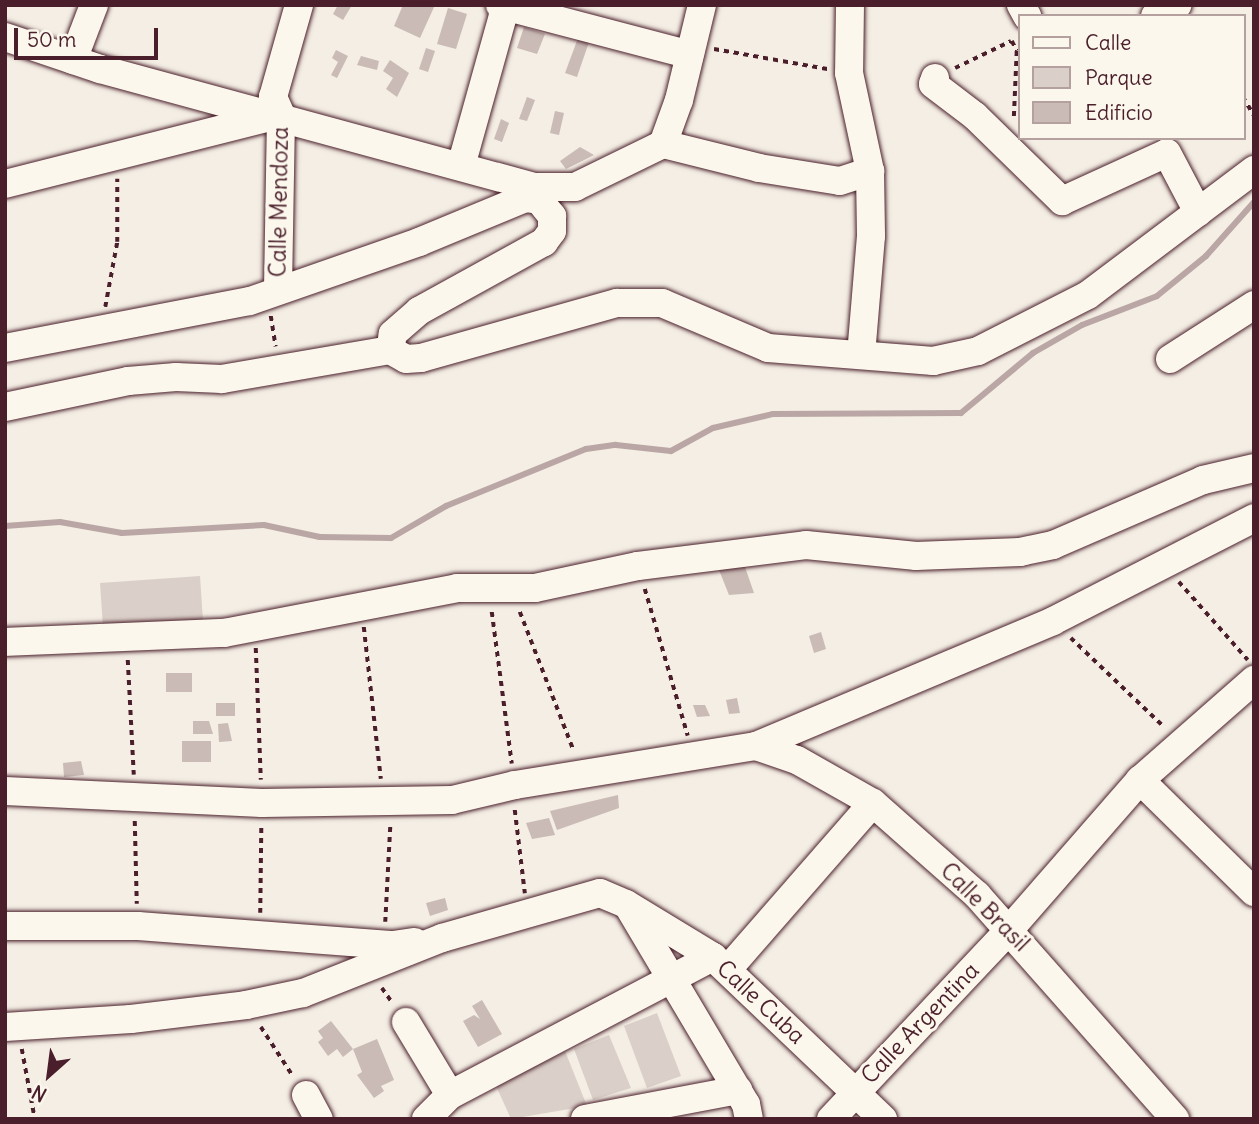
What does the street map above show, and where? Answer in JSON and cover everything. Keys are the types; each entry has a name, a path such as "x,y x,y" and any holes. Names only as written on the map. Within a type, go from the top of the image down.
{"street":[{"path":"73,60 94,5"},
{"name":"Calle Mendoza","path":"272,291 281,115 273,97 299,5"},
{"path":"663,144 702,5"},
{"path":"850,5 849,73 870,172 871,236 861,355"},
{"path":"1159,14 1178,5"},
{"path":"461,166 504,6 691,50"},
{"path":"5,37 73,60 536,187 547,194 552,232 544,242 419,311 393,334 390,350"},
{"path":"934,78 933,84 1012,150 1062,201 1167,153 1198,212"},
{"path":"5,184 281,115"},
{"path":"5,348 101,331 272,291 419,242 525,198 575,187 601,177 663,144 759,168 840,181 870,172"},
{"path":"5,407 128,381 222,379 390,350 406,359 421,358 617,303 662,303 768,348 933,360 978,351 1114,279 1254,170"},
{"path":"1170,359 1254,305"},
{"path":"5,642 224,634 457,588 500,589 638,566 806,545 916,556 1020,552 1054,545 1203,480 1254,468"},
{"path":"5,790 262,803 452,800 515,785 584,776 755,746 1053,621 1254,518"},
{"name":"Calle Argentina","path":"831,1119 1010,929 1140,780 1254,680"},
{"name":"Calle Brasil","path":"755,746 797,760 873,803 1010,929 1175,1119"},
{"path":"1140,780 1254,892"},
{"path":"426,1119 450,1096 673,979 721,963 873,803"},
{"name":"Calle Cuba","path":"442,938 600,893 626,904 721,963 883,1119"},
{"path":"626,904 738,1090 749,1119"},
{"path":"5,926 138,926 384,945 442,938"},
{"path":"11,1027 246,1005 303,993 442,938"},
{"path":"406,1022 450,1096"},
{"path":"585,1119 738,1090"}],"path":[{"path":"934,78 1018,38"},
{"path":"1012,41 1017,51 1012,150"},
{"path":"691,50 849,73"},
{"path":"101,331 117,242 118,156"},
{"path":"268,369 276,347 272,291"},
{"path":"1163,564 1254,667"},
{"path":"638,566 693,755"},
{"path":"500,589 584,776"},
{"path":"500,589 527,912"},
{"path":"362,606 387,802 384,945"},
{"path":"1053,621 1181,743"},
{"path":"368,969 406,1022"},
{"path":"246,1005 312,1107"},
{"path":"11,1027 35,1119"}],"green space":[{"path":"200,576 203,621 103,627 100,583"},
{"path":"657,1013 681,1076 647,1088 624,1026"},
{"path":"609,1035 631,1088 593,1100 574,1049"},
{"path":"565,1051 587,1106 511,1119 496,1086"}],"building":[{"path":"338,5 352,5 343,20 333,14"},
{"path":"403,5 435,5 420,38 394,26"},
{"path":"448,8 467,14 456,49 437,44"},
{"path":"524,27 545,34 537,54 517,48"},
{"path":"578,38 589,42 577,77 565,73"},
{"path":"426,48 435,51 428,72 419,69"},
{"path":"336,50 348,56 337,78 331,75 338,62 332,58"},
{"path":"361,56 379,61 377,70 357,65"},
{"path":"390,60 409,73 397,97 386,89 393,78 383,71"},
{"path":"527,97 535,100 527,121 519,119"},
{"path":"555,111 564,113 559,135 550,133"},
{"path":"501,119 509,123 502,142 494,139"},
{"path":"580,147 594,155 566,169 560,161"},
{"path":"744,564 754,593 729,595 719,570"},
{"path":"821,632 826,649 814,653 809,636"},
{"path":"166,673 192,673 192,692 166,692"},
{"path":"737,698 740,713 729,714 726,700"},
{"path":"216,703 235,703 235,716 216,716"},
{"path":"693,705 705,705 710,716 697,717"},
{"path":"193,721 209,721 213,734 193,734"},
{"path":"228,723 232,741 219,742 218,724"},
{"path":"182,741 211,741 211,762 182,762"},
{"path":"81,761 84,775 64,777 63,763"},
{"path":"618,795 619,808 557,830 550,811"},
{"path":"549,818 555,835 532,839 526,823"},
{"path":"445,898 448,910 430,916 426,903"},
{"path":"482,1000 502,1034 478,1047 463,1021 474,1015 480,1019 472,1006"},
{"path":"331,1021 353,1049 343,1057 337,1049 328,1056 318,1042 323,1038 318,1031"},
{"path":"377,1039 394,1080 381,1086 384,1091 374,1098 357,1075 362,1072 353,1049"}],"waterway":[{"path":"5,526 60,522 122,533 264,525 320,537 391,538 446,506 586,449 616,445 671,451 713,428 773,414 961,413 1033,353 1082,325 1157,296 1206,256 1254,202"}]}
